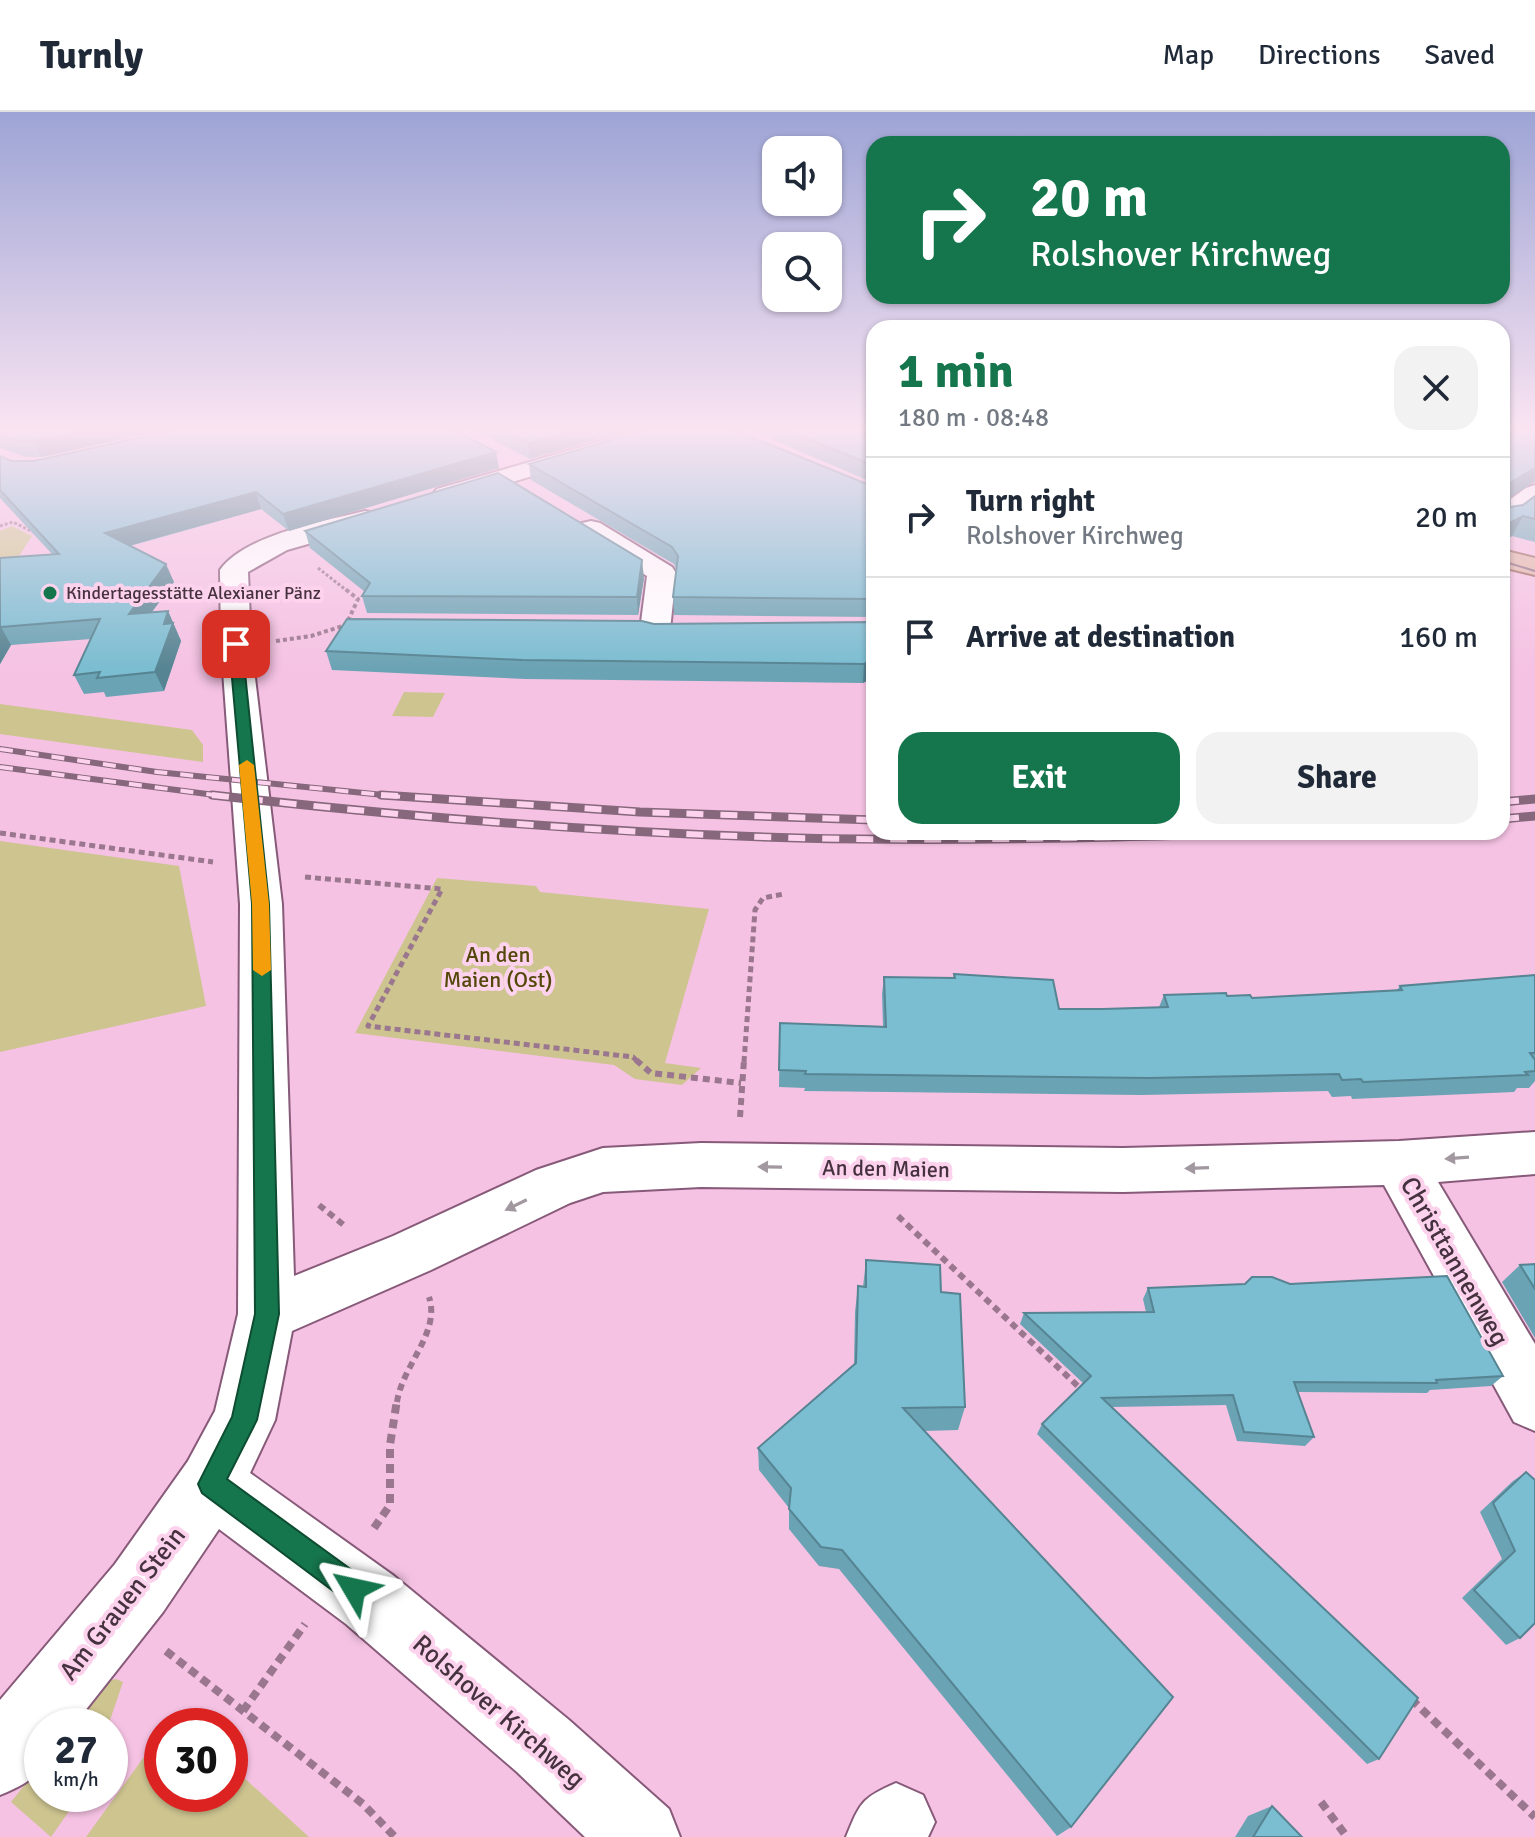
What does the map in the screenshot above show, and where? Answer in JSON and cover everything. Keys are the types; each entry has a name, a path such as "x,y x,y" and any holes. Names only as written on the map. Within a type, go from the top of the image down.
{"main road":[{"path":"1510,560 1535,567"}],"street":[{"path":"211,1484 244,1420 267,1314 261,904 236,644 234,570 244,560 262,551 388,512"},
{"path":"570,517 662,573 655,630"},
{"path":"624,629 686,630"},
{"name":"An den Maien","path":"267,1314 412,1253 554,1186 603,1170 737,1166 1123,1170 1399,1163 1535,1153"},
{"name":"Christtannenweg","path":"1399,1163 1535,1401"},
{"name":"Rolshover Kirchweg","path":"211,1484 339,1577 543,1746 641,1837"},
{"name":"Am Grauen Stein","path":"0,1758 139,1588 211,1484"}],"path":[{"path":"0,526 13,522 34,532"},
{"path":"236,644 311,636 346,625 358,599 310,562"},
{"path":"442,889 368,1026 633,1057 651,1073 741,1083"},
{"path":"737,1166 756,902 762,897 784,894"},
{"path":"848,1168 1093,1400"},
{"path":"245,1708 390,1505 390,1445 400,1381 420,1348 434,1312 402,1223 376,1232 358,1231 326,1214 310,1194"},
{"path":"118,1614 239,1708"},
{"path":"1407,1696 1535,1817"},
{"path":"248,1715 363,1804 395,1837"},
{"path":"1321,1802 1347,1837"}],"green space":[{"path":"12,526 32,536 6,576 0,576 0,531"},
{"path":"404,692 445,693 433,717 392,716"},
{"path":"0,704 192,730 203,745 203,762 0,734"},
{"path":"0,841 179,866 206,1006 0,1052"},
{"name":"An den Maien (Ost)","path":"437,878 536,886 540,892 709,909 665,1063 701,1068 682,1085 635,1079 614,1065 355,1033"},
{"path":"116,1679 123,1682 114,1708 85,1708 107,1681"},
{"path":"144,1757 144,1812 248,1812 248,1781 309,1837 86,1837 104,1812 128,1812 128,1779"},
{"path":"24,1786 24,1812 68,1812 51,1837 11,1802"}],"building":[{"path":"17,508 195,508 105,533 166,564 129,614 168,611 164,624 173,623 155,672 97,678 100,672 74,675 100,619 0,628 0,558 59,554"},
{"path":"276,508 302,508 283,514"},
{"path":"380,508 557,508 642,560 637,597 362,596 370,583 305,531"},
{"path":"606,508 866,508 866,599 673,597 678,556 672,547"},
{"path":"1510,508 1535,508 1535,519 1523,516 1510,523"},
{"path":"347,619 642,621 654,624 866,622 864,664 522,660 326,651"},
{"path":"954,974 1053,980 1059,1009 1168,1007 1164,995 1226,993 1227,996 1250,995 1252,998 1402,990 1400,986 1535,975 1535,1053 1530,1053 1535,1060 1535,1071 1525,1072 1528,1075 1363,1082 1361,1079 1342,1080 1339,1074 1149,1078 805,1074 806,1071 779,1070 780,1023 886,1027 884,977 955,978"},
{"path":"866,1260 940,1265 941,1292 960,1294 965,1407 903,1408 1173,1697 1071,1827 842,1550 821,1547 789,1509 791,1488 758,1448 856,1363 858,1286 866,1287"},
{"path":"1535,1264 1535,1289 1520,1265"},
{"path":"1447,1276 1503,1376 1436,1380 1437,1383 1294,1382 1314,1437 1244,1432 1233,1395 1102,1398 1418,1698 1379,1759 1042,1424 1091,1376 1024,1313 1154,1312 1148,1288 1245,1284 1252,1277 1272,1277 1290,1284"},
{"path":"1526,1472 1535,1480 1535,1623 1520,1638 1474,1590 1515,1551 1493,1503"},
{"path":"1272,1806 1302,1837 1253,1837"}],"tram line":[{"path":"1510,563 1535,571"}],"railway":[{"path":"0,749 157,772 388,795"},
{"path":"0,767 225,796"},
{"path":"212,795 225,796"},
{"path":"381,795 388,795"},
{"path":"388,795 640,812 866,820"},
{"path":"388,795 403,797"},
{"path":"225,796 505,823 725,836 866,839"},
{"path":"225,796 230,797"},
{"path":"1510,801 1535,799"},
{"path":"1510,818 1535,816"}],"slow traffic":[{"path":"247,765 261,904 262,970"}],"place":[{"name":"Kindertagesstätte Alexianer Pänz","path":"50,593"}],"route":[{"path":"236,644 261,904 267,1314 244,1420 211,1484 354,1589"}]}
